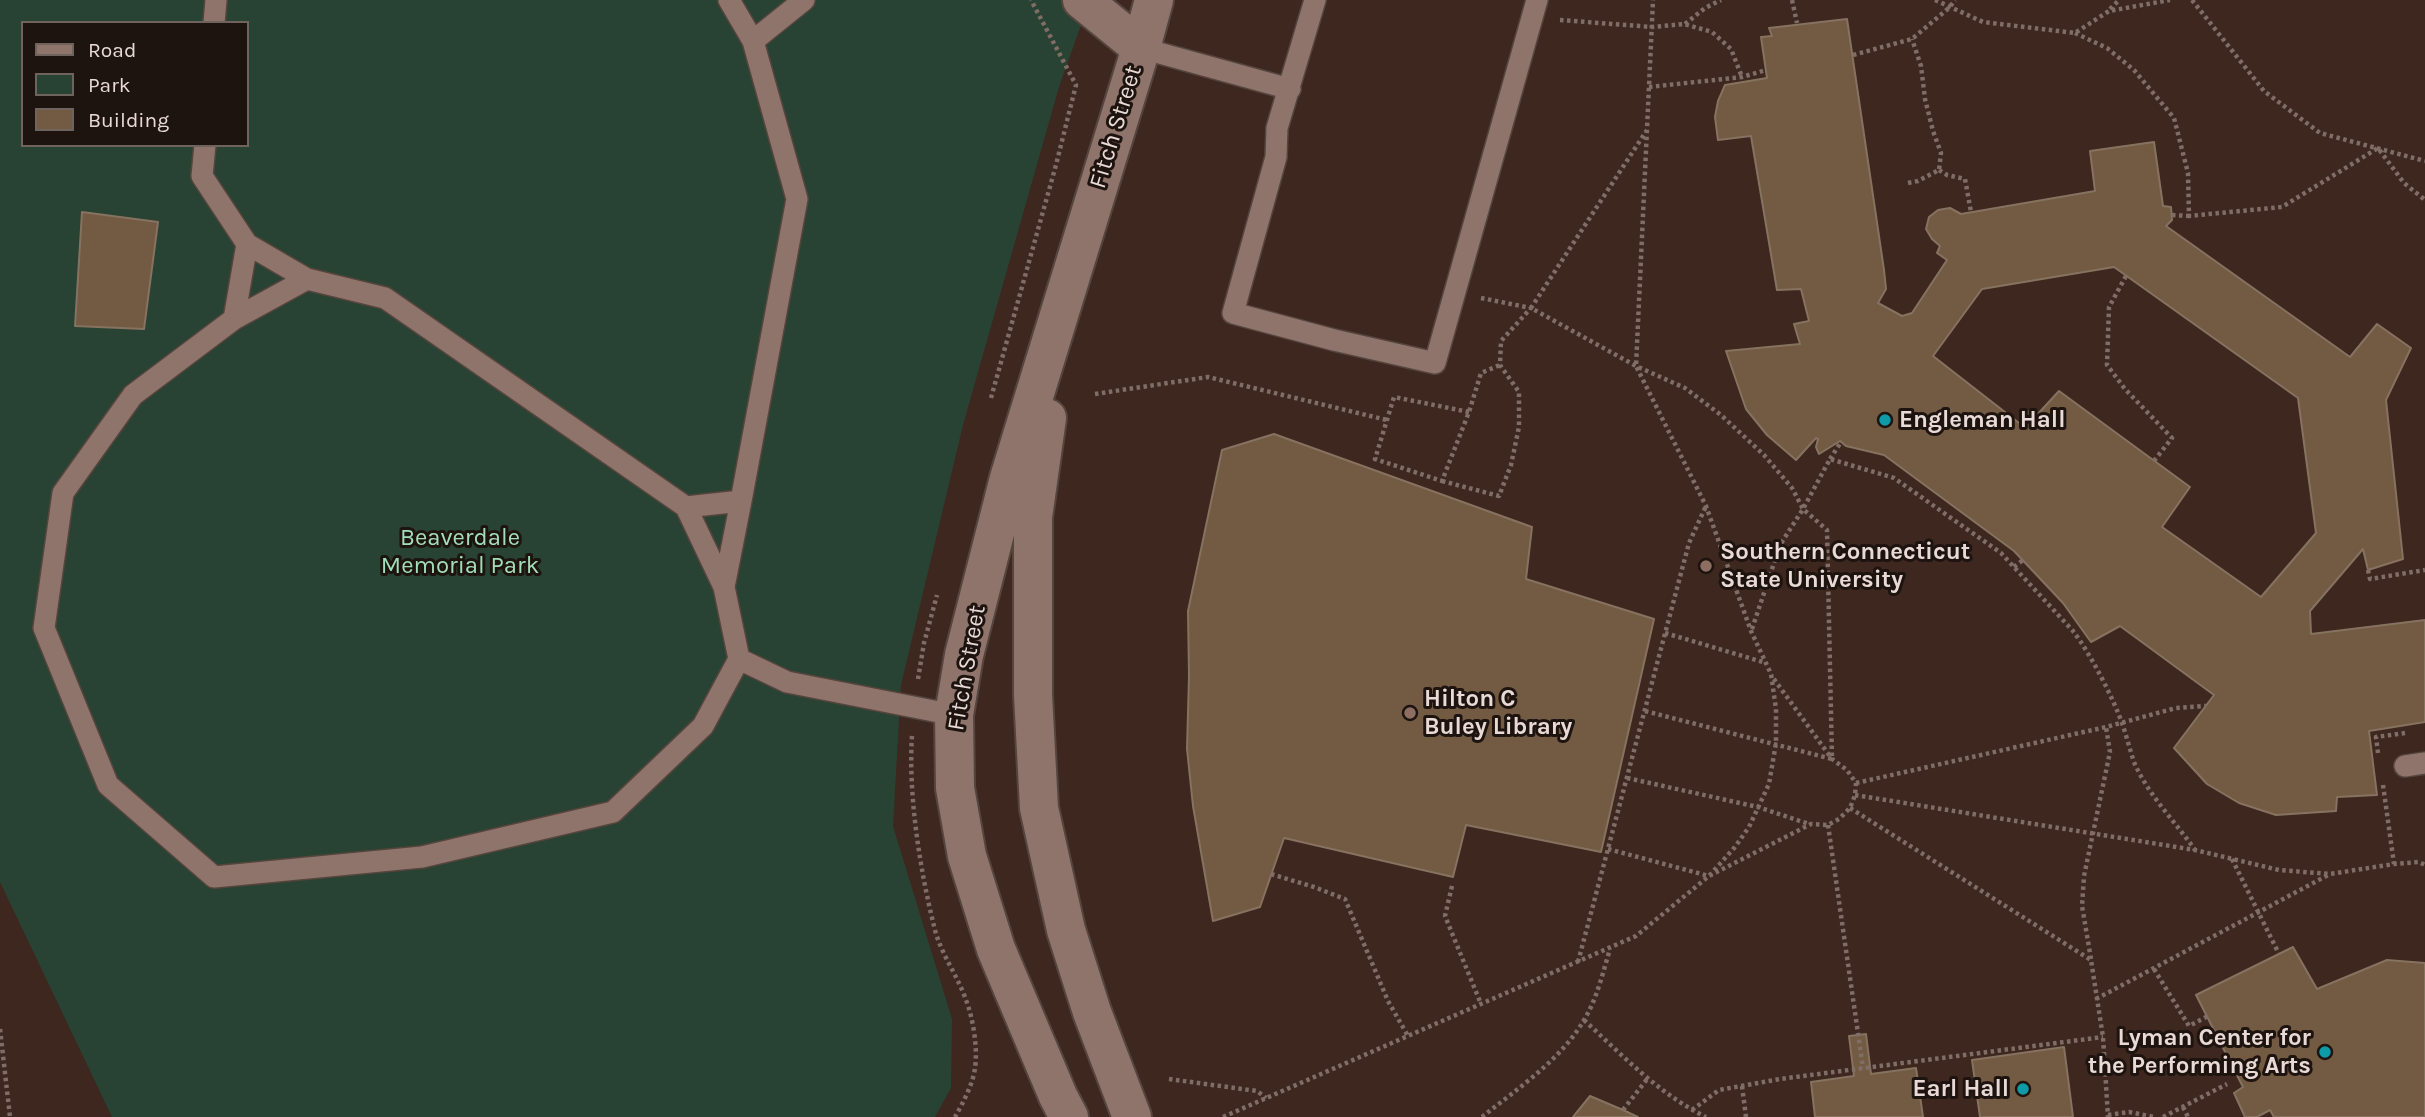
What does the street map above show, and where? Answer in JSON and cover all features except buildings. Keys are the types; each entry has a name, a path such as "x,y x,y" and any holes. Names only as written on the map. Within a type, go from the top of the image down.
{"main road":[{"path":"1082,0 1141,48"},
{"name":"Fitch Street","path":"1059,1110 996,949 967,856 954,788 954,715 964,654 1009,478 1154,0"},
{"name":"Fitch Street","path":"1065,294 1033,517 1033,695 1039,808 1066,930 1092,1012 1132,1117"}],"lane":[{"path":"214,21 216,0"},
{"path":"724,587 797,199 753,41 729,0"},
{"path":"753,41 804,0"},
{"path":"1315,0 1277,128 1276,157 1233,313 1435,363 1535,9"},
{"path":"1141,48 1290,89"},
{"path":"205,147 202,176 247,244 307,279 385,298 686,507 724,587 739,659 703,726 613,812 422,857 214,877 108,785 44,628 63,493 134,395 234,319 307,279"},
{"path":"234,319 247,244"},
{"path":"686,507 741,501"},
{"path":"739,659 787,682 954,715"}],"path":[{"path":"1031,0 1076,85"},
{"path":"1627,778 1758,807 1811,824 1828,825 1839,819 1850,808 1856,795 1856,783 1847,770 1832,759 1763,662 1706,506 1636,366 1653,0"},
{"path":"1684,24 1721,0"},
{"path":"1792,0 1797,23"},
{"path":"1935,0 1983,22 2075,33 2107,48 2134,70 2174,118 2188,173 2189,216"},
{"path":"1853,55 1912,39 1955,0"},
{"path":"2075,33 2109,11 2119,0"},
{"path":"2109,11 2170,0"},
{"path":"2192,0 2264,92 2320,133 2425,161"},
{"path":"1535,9 1652,27 1684,24 1712,32 1731,49 1742,77"},
{"path":"1912,39 1921,66 1933,131 1941,153 1939,170"},
{"path":"1649,87 1742,77 1766,70"},
{"path":"1469,412 1394,397 1375,459 1441,481 1499,496 1511,466 1519,427 1519,392 1500,365 1501,341 1531,308 1647,129"},
{"path":"2378,149 2404,183 2425,200"},
{"path":"2172,215 2189,216 2281,207 2378,149"},
{"path":"1908,183 1939,170"},
{"path":"1939,170 1947,175 1965,179 1971,212"},
{"path":"2126,276 2109,307 2107,365 2125,389 2172,438 2154,461"},
{"path":"1455,293 1531,308 1636,366 1685,388 1721,415 1764,455 1793,488 1803,509 1827,530 1832,759"},
{"path":"1441,481 1469,412 1481,373 1500,365"},
{"path":"1095,394 1208,377 1387,420"},
{"path":"1751,631 1780,545 1842,442"},
{"path":"1830,460 1894,478 2001,553 2083,644 2122,723 2135,763 2167,816 2195,850"},
{"path":"1578,962 1689,543 1706,506"},
{"path":"2014,567 2023,560"},
{"path":"2368,570 2370,579 2425,570"},
{"path":"1665,633 1763,662"},
{"path":"1709,876 1749,827 1769,784 1776,743 1776,709 1771,674"},
{"path":"1856,783 2106,727 2176,708 2206,706"},
{"path":"1645,710 1832,759"},
{"path":"2106,727 2110,752 2084,876 2082,906 2103,1037 2108,1116 2129,1112 2154,1117"},
{"path":"1856,795 2195,850 2279,870 2330,874 2425,859"},
{"path":"1850,808 2091,960"},
{"path":"1223,1117 1610,949 1636,936 1670,905 1709,876 1811,824"},
{"path":"1828,825 1863,1068"},
{"path":"1608,849 1709,876"},
{"path":"2231,859 2279,954"},
{"path":"2419,862 2425,865"},
{"path":"1271,874 1345,899 1388,1001 1408,1036"},
{"path":"2096,999 2330,874"},
{"path":"1452,886 1445,916 1481,1004"},
{"path":"1482,1117 1567,1043 1584,1020 1602,977 1610,949"},
{"path":"2154,969 2189,1026 2208,1016"},
{"path":"1584,1020 1648,1078 1706,1117"},
{"path":"0,1029 10,1117"},
{"path":"1692,1110 1719,1090 1863,1068 2103,1037"},
{"path":"1623,1110 1648,1078"},
{"path":"1169,1079 1257,1091 1266,1098"},
{"path":"2163,1117 2227,1084"},
{"path":"1742,1086 1746,1117"},
{"path":"2183,1107 2188,1117"}],"green space":[{"name":"Beaverdale Memorial Park","path":"0,0 1090,0 1059,87 963,425 901,685 893,826 952,1019 951,1088 935,1117 112,1117 0,882"}],"place":[{"name":"Engleman Hall","path":"1885,420"},
{"name":"Southern Connecticut State University","path":"1706,566"},
{"name":"Hilton C Buley Library","path":"1410,713"},
{"name":"Lyman Center for the Performing Arts","path":"2325,1052"},
{"name":"Earl Hall","path":"2023,1089"}]}
